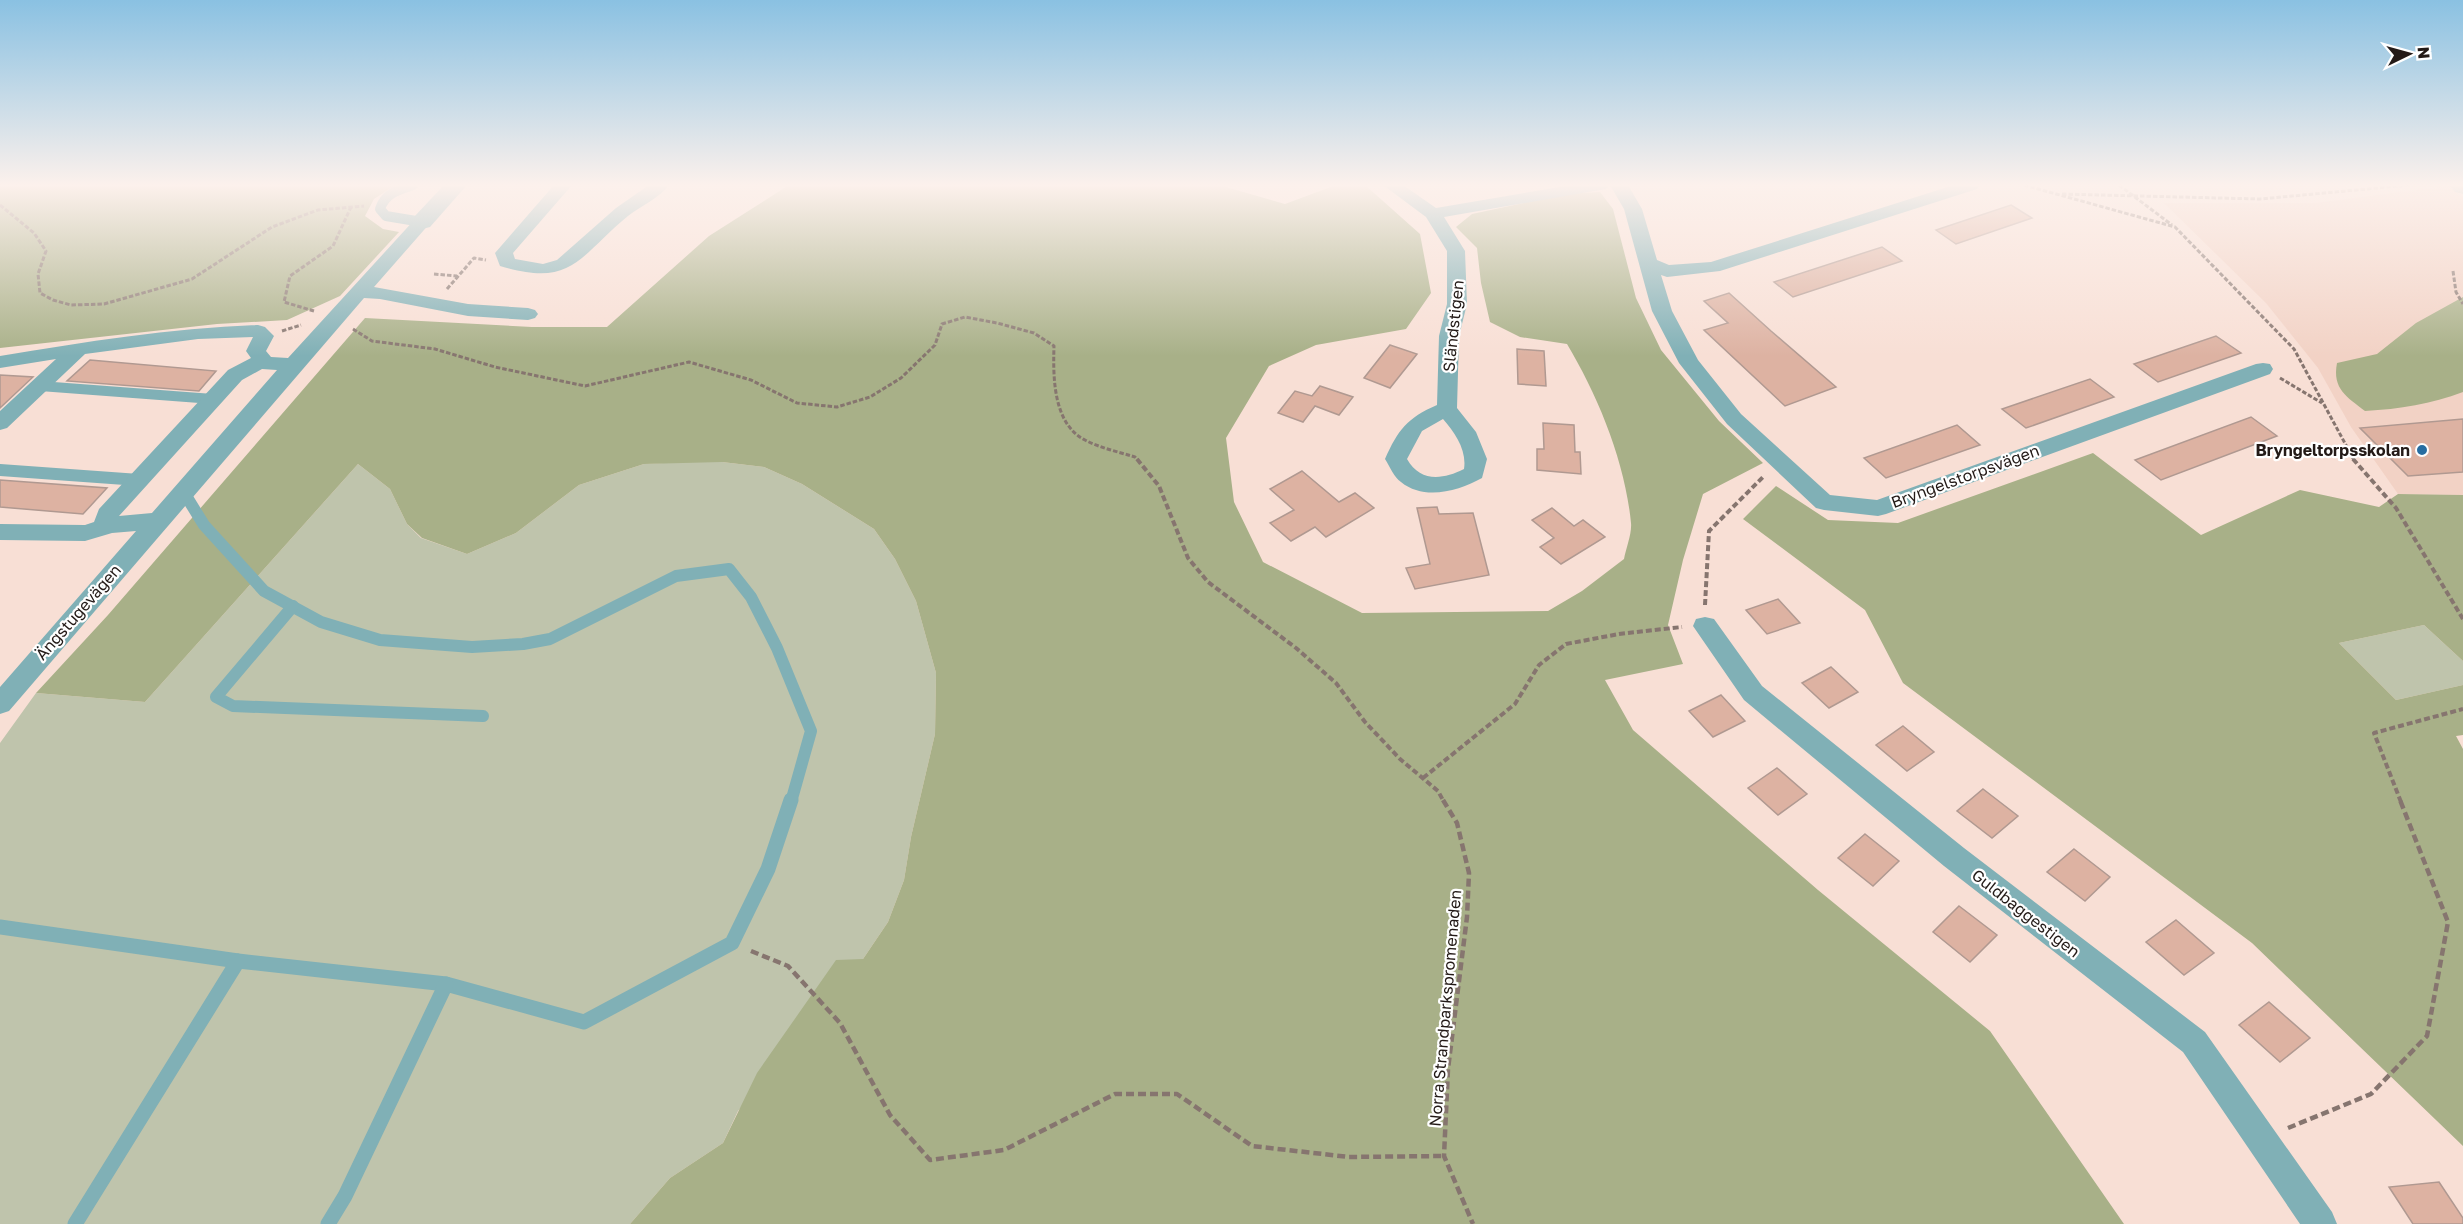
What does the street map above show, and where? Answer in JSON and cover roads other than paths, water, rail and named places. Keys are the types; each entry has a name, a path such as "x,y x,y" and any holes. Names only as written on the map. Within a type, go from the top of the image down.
{"street":[{"name":"Ängstugevägen","path":"0,704 293,365 404,242"},
{"path":"513,242 504,253 507,262 523,267 555,269 588,242"},
{"name":"Sländstigen","path":"1447,409 1449,336 1457,304 1458,275 1456,251 1450,242"},
{"name":"Bryngelstorpsvägen","path":"1642,242 1662,311 1689,363 1734,419 1824,502 1878,508 2264,369"},
{"path":"1648,263 1667,271 1713,267 1791,242"},
{"path":"360,292 380,293 468,310 528,314"},
{"path":"0,362 198,333 258,332 264,336 256,351 265,363 293,365"},
{"path":"0,423 79,349"},
{"path":"104,527 107,515 235,375 263,360"},
{"path":"0,532 85,533 104,527 157,521"},
{"name":"Guldbaggestigen","path":"1704,626 1753,693 1954,857 2194,1042 2320,1224"}],"lane":[{"path":"40,386 213,399"},
{"path":"0,470 139,480"},
{"path":"0,927 238,961 446,984 584,1022 732,943 768,869 797,783 811,731 777,648 751,597 729,569 676,576 550,639 523,644 472,646 380,640 321,622 264,591 204,525 183,491"},
{"path":"293,606 216,697 233,706 483,716"},
{"path":"75,1224 238,961"},
{"path":"328,1224 345,1196 446,984"}],"place":[{"name":"Bryngeltorpsskolan","path":"2422,450"}]}
